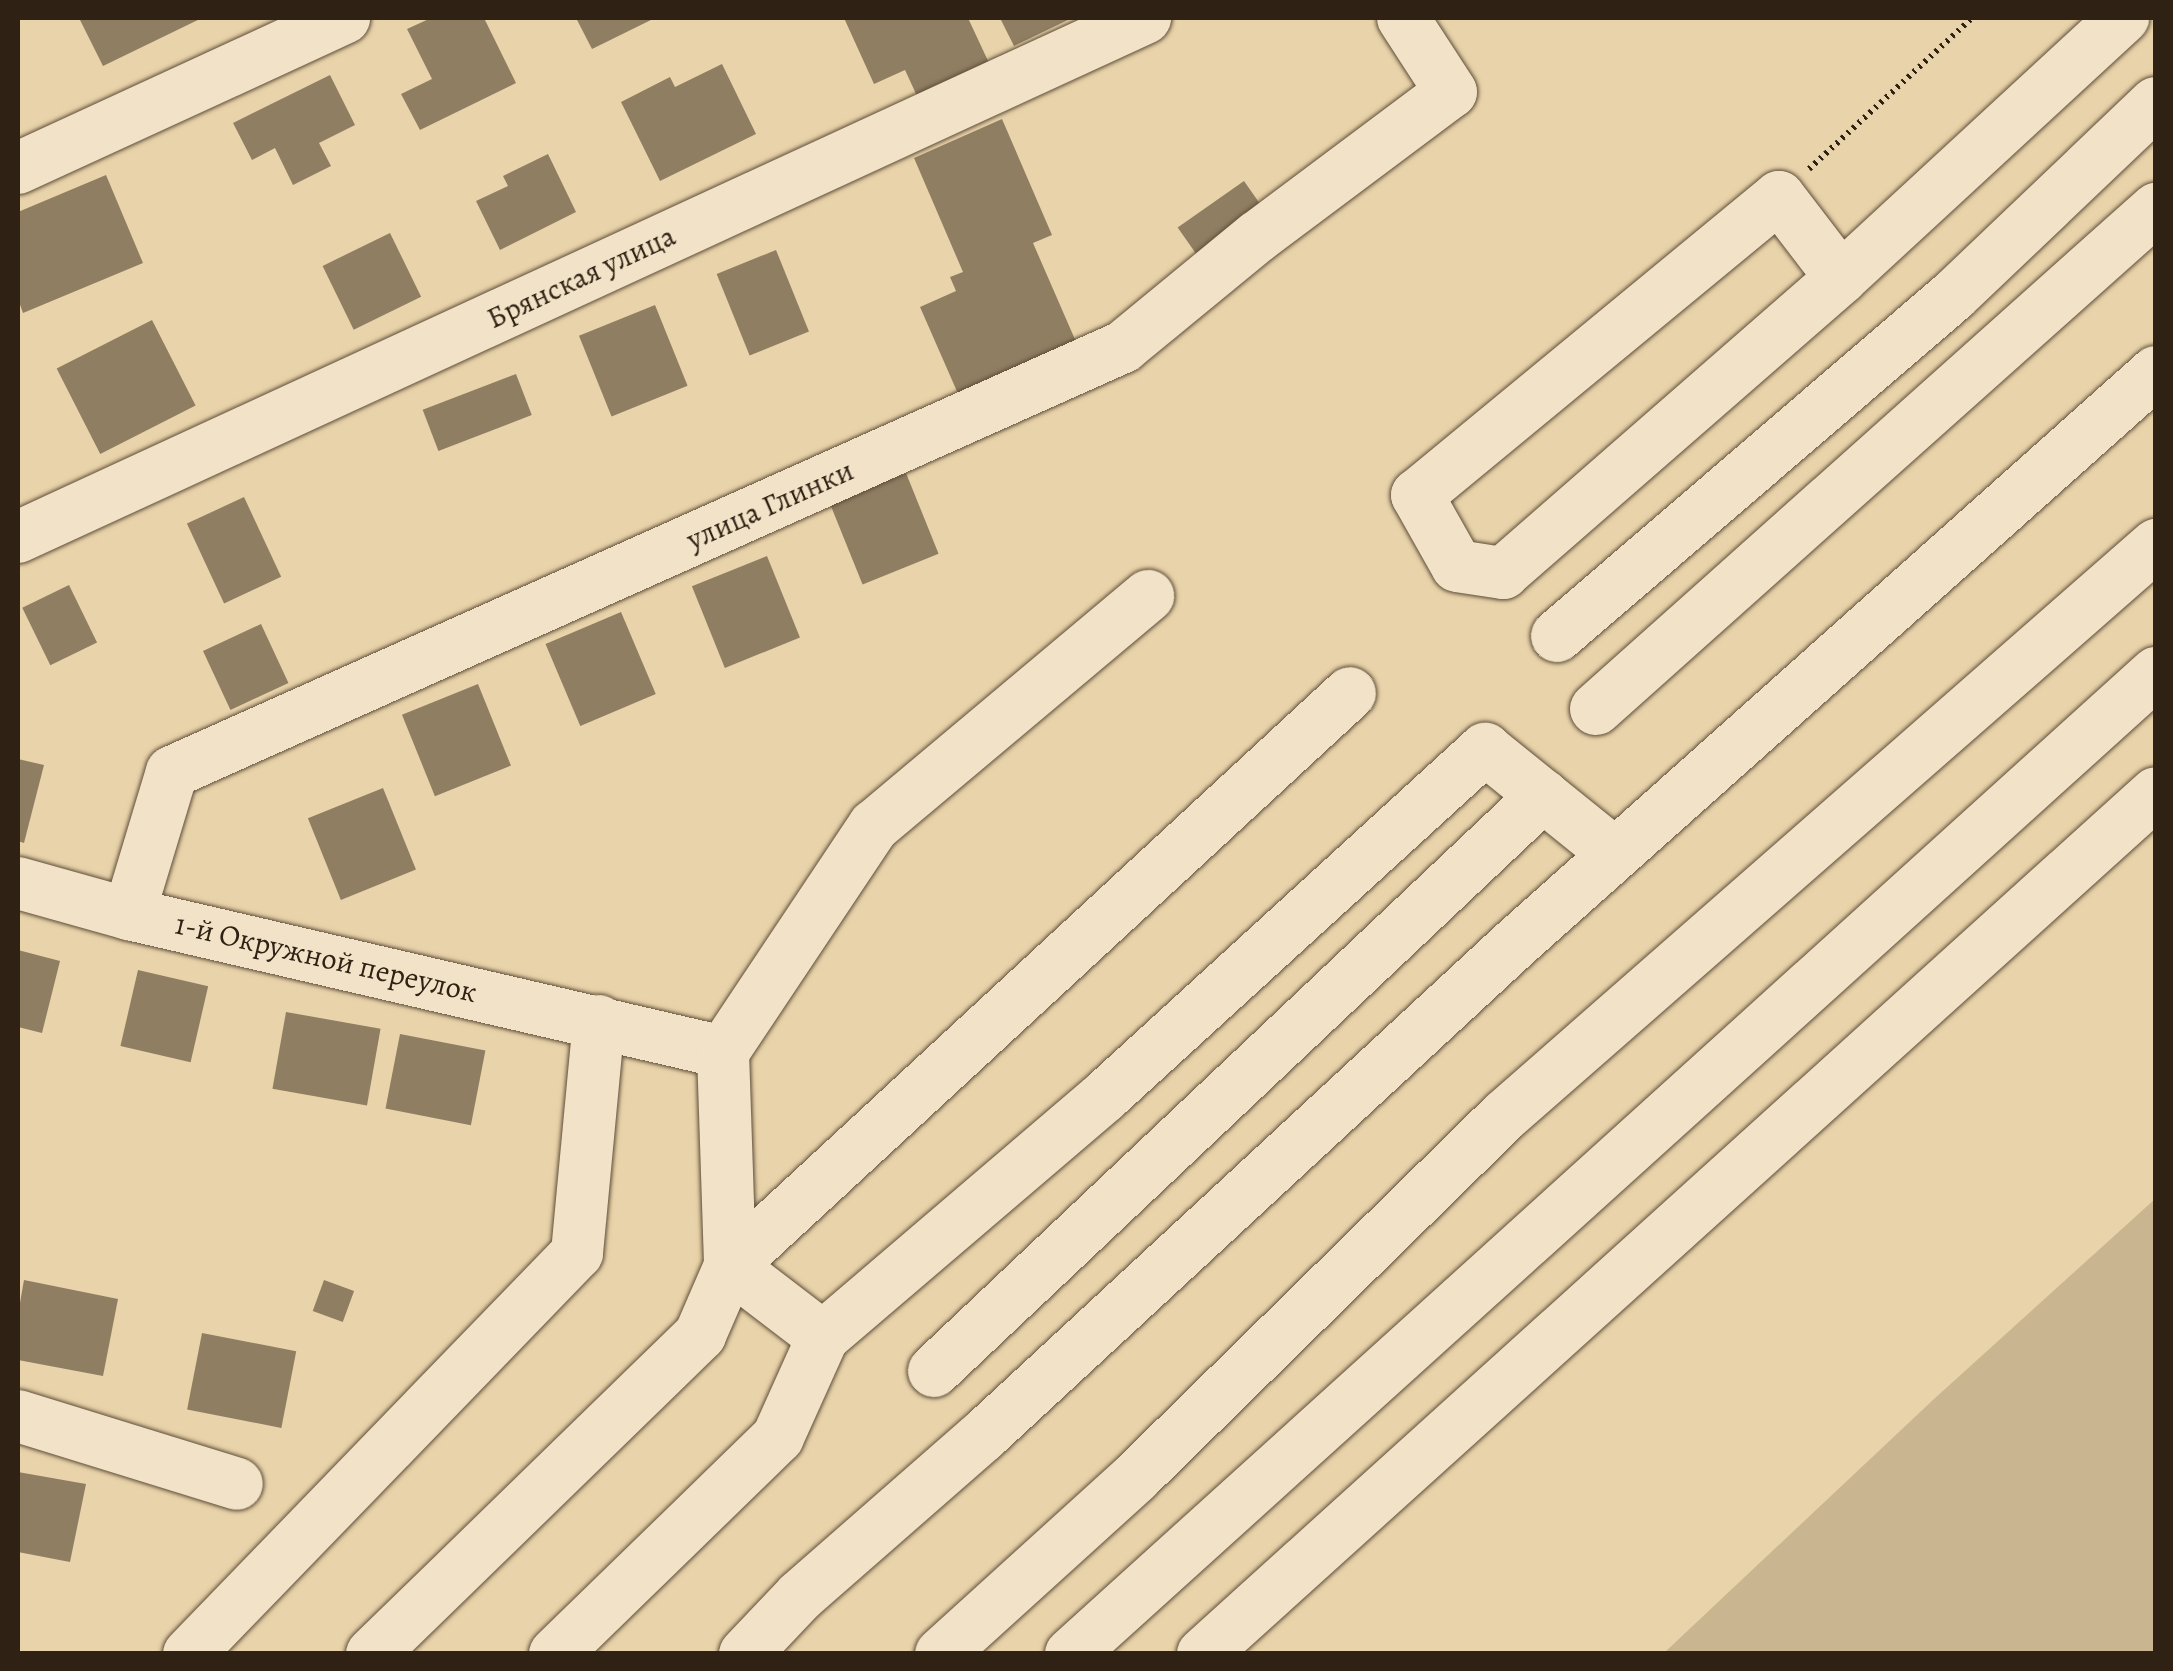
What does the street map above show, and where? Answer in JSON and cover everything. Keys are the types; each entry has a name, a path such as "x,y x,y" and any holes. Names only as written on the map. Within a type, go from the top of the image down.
{"street":[{"path":"18,168 344,18"},
{"name":"Брянская улица","path":"18,537 1145,18"},
{"name":"улица Глинки","path":"129,914 172,772 1123,347 1256,238 1451,92 1403,18"},
{"path":"1841,278 1778,197 1418,495 1457,566 1504,573 1841,278 2122,18"},
{"path":"1557,636 1953,296 2156,103"},
{"path":"1596,709 2156,209"},
{"path":"745,1654 800,1596 997,1422 1615,854 2156,372"},
{"path":"941,1654 1135,1478 1504,1116 2156,545"},
{"path":"730,1266 722,1052 874,826 1148,596"},
{"path":"1072,1654 2156,673"},
{"path":"372,1654 700,1336 730,1266 1350,693"},
{"path":"555,1654 778,1437 823,1337 1105,1096 1485,749 1615,854"},
{"path":"1203,1654 2156,793"},
{"path":"934,1371 1543,796"},
{"name":"1-й Окружной переулок","path":"18,883 129,914 523,1002 722,1052"},
{"path":"189,1654 577,1253 599,1021"},
{"path":"730,1266 823,1337"},
{"path":"18,1416 237,1484"}],"path":[{"path":"1778,197 1972,18"}],"shaded area":[{"path":"2155,1199 2155,1653 1664,1653 1934,1399"}],"building":[{"path":"79,18 202,18 103,66"},
{"path":"431,18 484,18 516,83 420,130 401,94 432,79 407,29"},
{"path":"576,18 655,18 592,49"},
{"path":"844,18 968,18 989,63 917,96 905,70 874,84"},
{"path":"1000,18 1072,18 1014,46"},
{"path":"722,64 756,134 660,181 621,102 670,77 675,87"},
{"path":"330,75 355,125 319,143 331,166 293,185 275,148 252,160 233,123"},
{"path":"1002,119 1052,235 1033,243 1077,344 959,396 920,307 956,291 950,277 963,272 914,158"},
{"path":"548,154 576,212 500,250 476,201 508,186 503,176"},
{"path":"106,175 143,263 23,313 18,299 18,212"},
{"path":"1244,181 1267,214 1201,260 1178,227"},
{"path":"390,233 421,297 354,330 323,266"},
{"path":"776,250 809,332 750,356 717,274"},
{"path":"655,305 688,386 612,416 579,336"},
{"path":"152,320 196,406 100,454 57,369"},
{"path":"516,374 532,415 438,451 423,410"},
{"path":"906,473 939,554 863,584 830,504"},
{"path":"244,497 281,577 224,603 187,524"},
{"path":"767,556 800,638 725,668 692,586"},
{"path":"69,585 97,643 50,665 22,608"},
{"path":"621,612 656,694 580,726 546,644"},
{"path":"261,624 288,683 230,710 203,651"},
{"path":"478,684 511,766 435,796 402,715"},
{"path":"18,759 44,765 24,843 18,841"},
{"path":"383,788 416,870 341,900 308,818"},
{"path":"18,950 60,961 42,1033 18,1027"},
{"path":"138,970 208,986 191,1062 120,1046"},
{"path":"286,1012 381,1029 367,1105 272,1089"},
{"path":"400,1034 485,1051 471,1125 385,1109"},
{"path":"24,1280 118,1299 103,1376 18,1360 18,1314"},
{"path":"324,1280 354,1291 343,1322 313,1311"},
{"path":"202,1333 296,1351 281,1428 187,1410"},
{"path":"18,1472 86,1484 70,1562 18,1552"}]}
